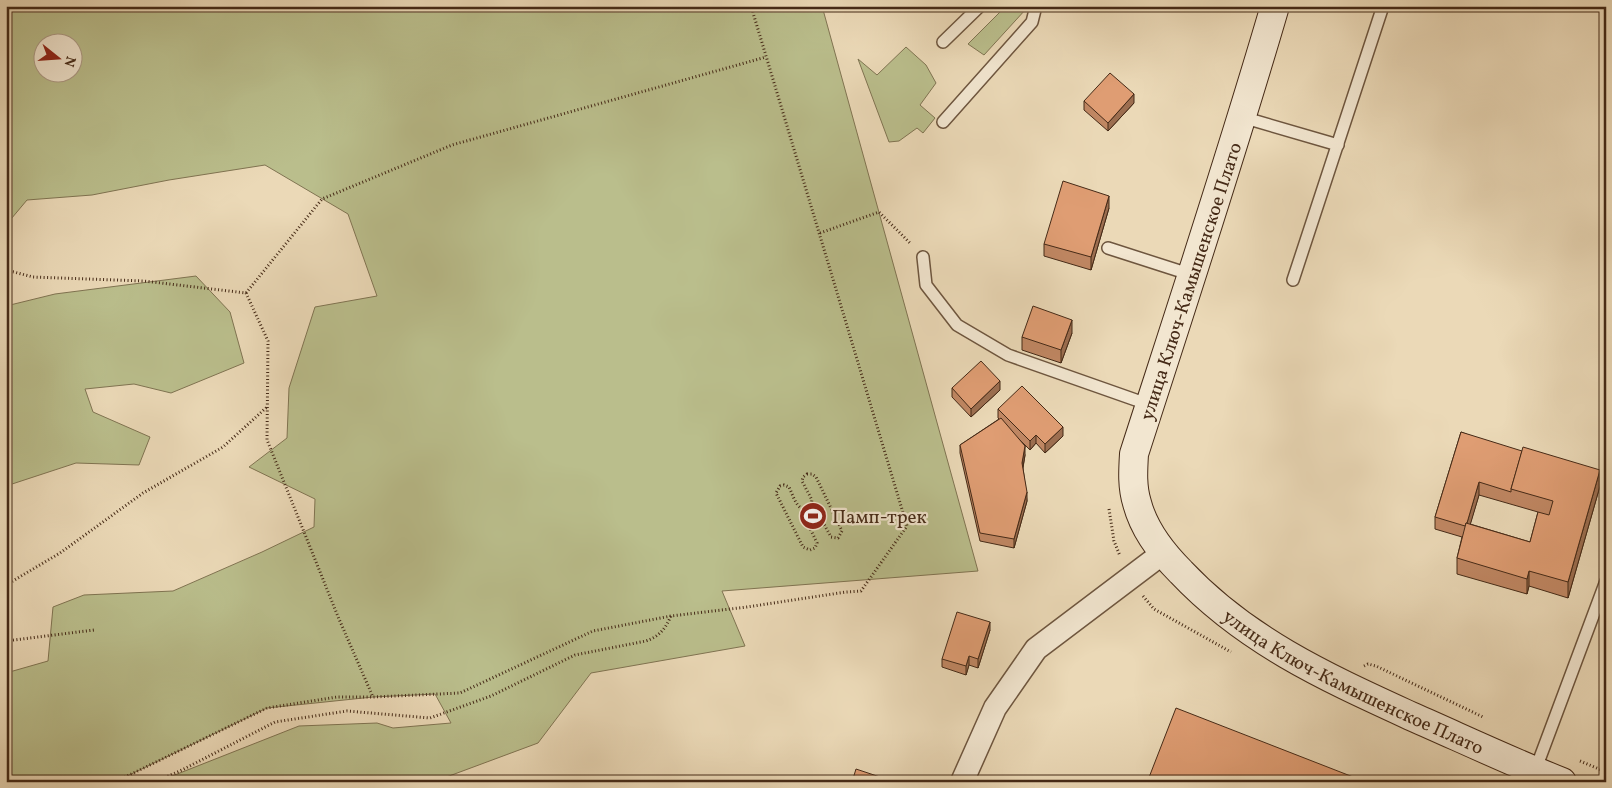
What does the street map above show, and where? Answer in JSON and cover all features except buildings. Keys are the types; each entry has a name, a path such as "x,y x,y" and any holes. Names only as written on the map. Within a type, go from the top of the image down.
{"main road":[{"name":"улица Ключ-Камышенское Плато","path":"1274,6 1242,118 1193,275 1134,454 1132,474 1136,503 1150,533 1163,553 1214,605 1278,651 1338,683 1562,782"}],"street":[{"path":"962,782 995,708 1036,649 1163,553"}],"lane":[{"path":"943,42 980,6"},
{"path":"943,122 1032,22 1036,6"},
{"path":"1293,280 1383,6"},
{"path":"1242,118 1338,146"},
{"path":"1108,248 1193,275"},
{"path":"923,257 926,285 957,325 1008,355 1150,405"},
{"path":"1535,771 1606,581"}],"path":[{"path":"114,782 267,708 337,697 460,693 593,631 671,616 861,591 907,526 751,6"},
{"path":"246,293 322,199 452,144 766,57"},
{"path":"819,233 879,212 923,257"},
{"path":"6,270 33,277 144,281 246,293"},
{"path":"246,293 268,341 267,440 339,619 373,697"},
{"path":"6,585 60,553 143,493 223,447 267,407"},
{"path":"810,473 817,479 841,526 842,534 838,538 833,538 828,535 820,517 811,517 808,521 808,526 817,543 813,550 805,549 777,495 778,488 782,485 787,486 798,507 808,508 812,502 802,484 802,479 810,473"},
{"path":"1108,503 1114,541 1129,578 1154,609 1238,656"},
{"path":"155,782 275,722 347,711 430,718 491,696 575,655 655,638 662,632 671,616"},
{"path":"6,641 94,630"},
{"path":"1360,669 1368,664 1376,666 1491,721"},
{"path":"1544,746 1606,772"}],"green space":[{"path":"6,6 822,6 978,571 722,591 745,646 591,673 538,743 433,782 157,782 299,726 377,723 393,728 451,723 435,694 373,697 267,708 115,782 6,782 6,673 48,661 53,607 84,595 173,591 314,527 315,499 249,467 287,438 289,388 315,307 377,296 348,214 265,165 169,180 92,195 27,200 6,225"},
{"path":"1006,6 1023,6 1026,9 984,55 968,44"},
{"path":"906,47 926,65 936,83 920,105 935,118 923,133 917,128 899,141 889,142 858,59 877,75"},
{"path":"196,276 230,312 244,363 171,393 134,384 85,389 93,412 150,437 139,465 76,463 6,486 6,306 55,294"}],"place":[{"name":"Памп-трек","path":"813,516"}]}
